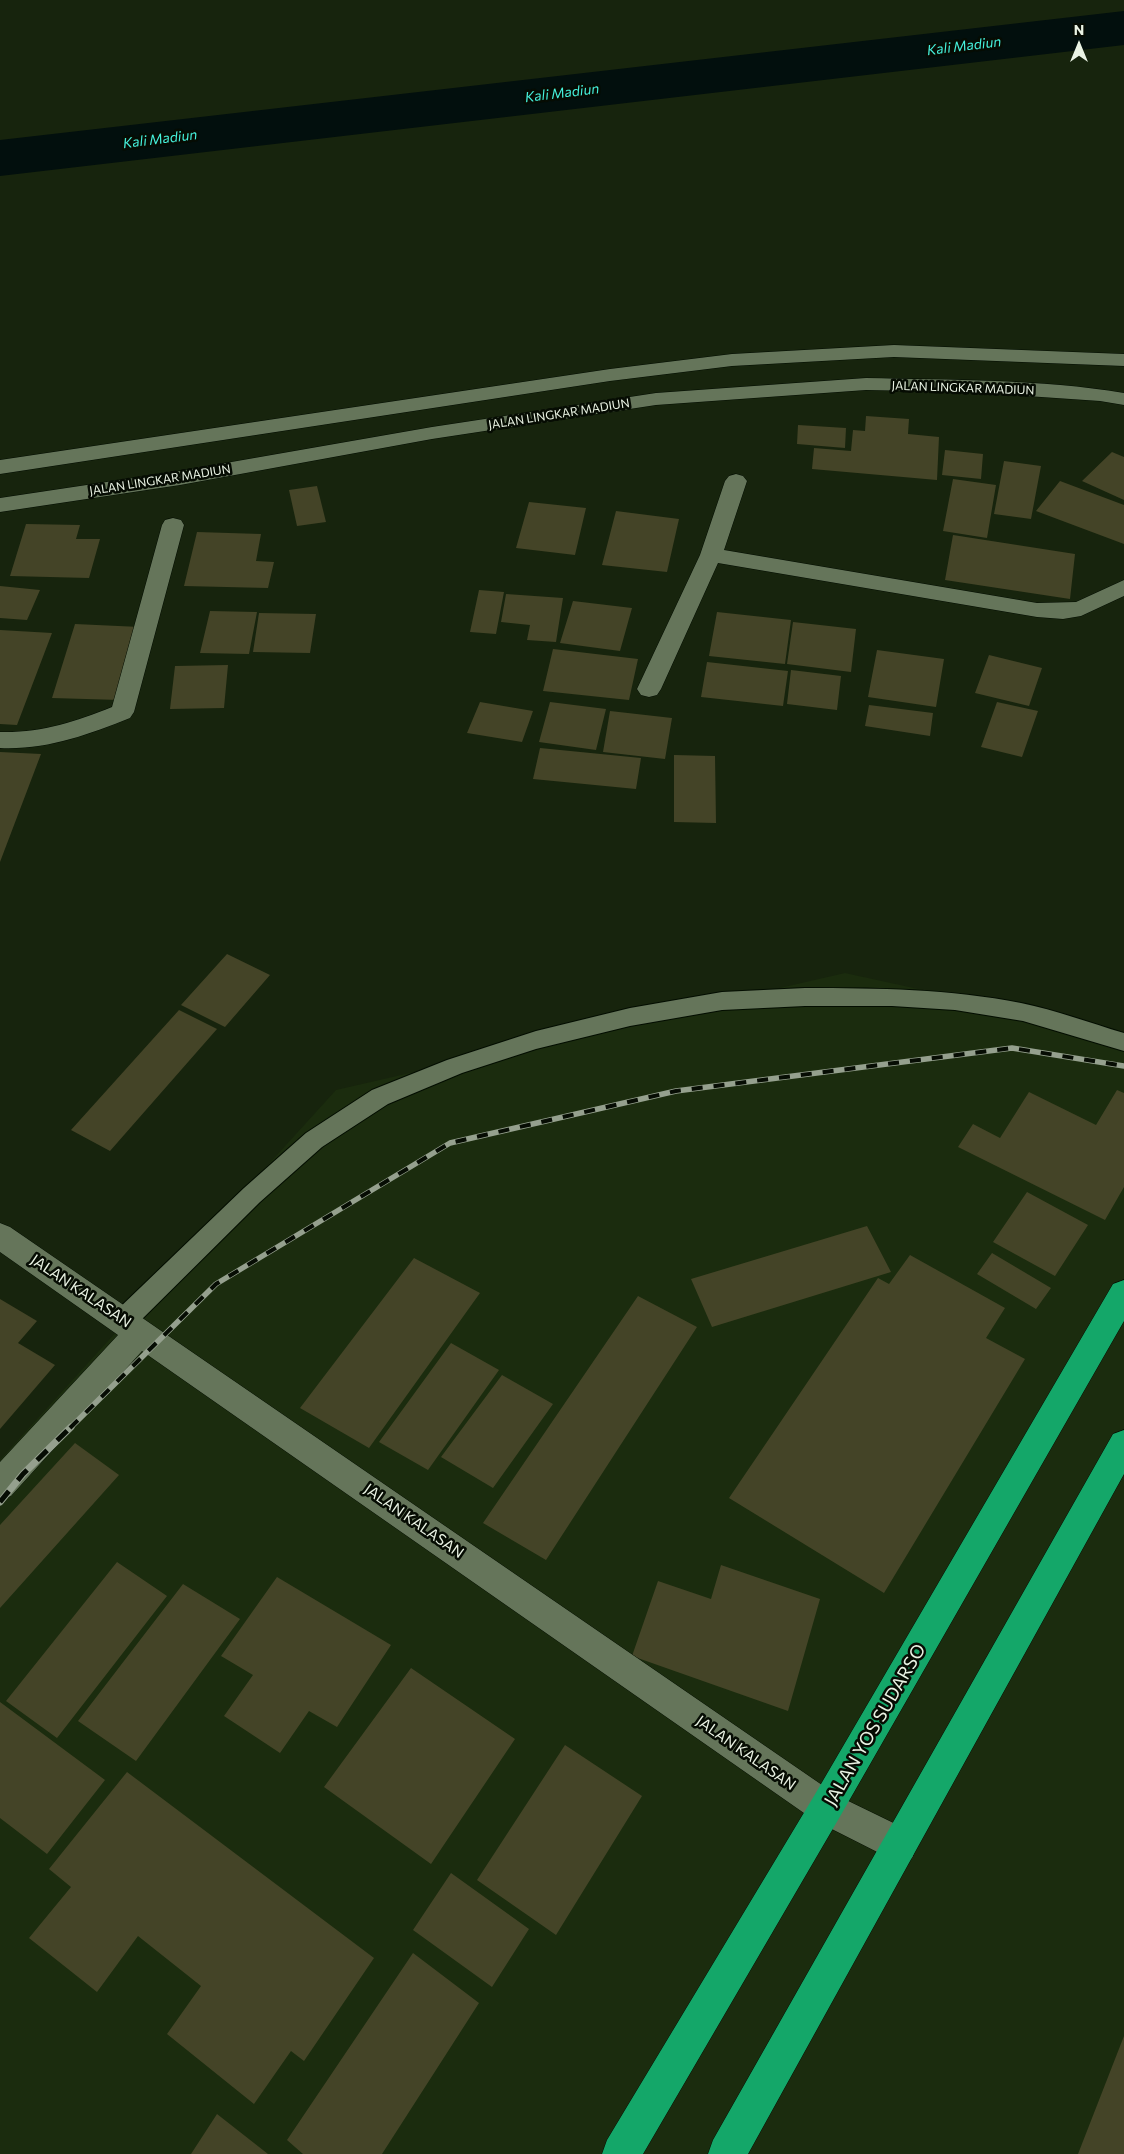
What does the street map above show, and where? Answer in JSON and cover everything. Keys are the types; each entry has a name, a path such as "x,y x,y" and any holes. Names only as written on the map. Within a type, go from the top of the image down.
{"highway":[{"name":"JALAN YOS SUDARSO","path":"621,2154 826,1808 1124,1293"},
{"path":"727,2154 898,1845 1124,1444"}],"main road":[{"path":"0,467 610,375 732,360 894,351 1124,360"},
{"name":"JALAN LINGKAR MADIUN","path":"0,505 180,478 432,433 656,399 866,384 968,386 1100,395 1124,399"},
{"path":"416,404 432,433"},
{"path":"649,689 712,556 736,481"},
{"path":"0,740 26,741 80,729 122,712 173,525"},
{"path":"712,556 1037,610 1063,611 1082,609 1124,587"},
{"name":"JALAN KALASAN","path":"0,1236 826,1808 898,1845"},
{"path":"0,1485 132,1326"}],"lane":[{"path":"132,1326 252,1195 314,1140 380,1097 455,1066 536,1040 630,1017 722,1001 805,997 892,997 955,1001 1023,1012 1124,1042"}],"shaded area":[{"path":"845,973 1124,1034 1124,2154 0,2154 0,1460 336,1090"}],"building":[{"path":"866,416 909,419 908,434 939,437 937,480 812,469 814,448 851,451 853,430 865,431"},
{"path":"798,425 846,428 845,448 797,444"},
{"path":"945,450 983,454 981,479 942,475"},
{"path":"1112,452 1124,457 1124,500 1082,481"},
{"path":"1004,461 1041,466 1031,519 994,514"},
{"path":"953,479 996,485 987,538 943,531"},
{"path":"1060,481 1124,505 1124,544 1036,511"},
{"path":"317,486 326,522 297,526 289,490"},
{"path":"529,502 586,508 575,555 516,548"},
{"path":"616,511 679,519 667,572 602,565"},
{"path":"26,524 80,525 76,539 100,539 89,578 10,576"},
{"path":"197,532 261,534 256,561 274,562 268,588 184,586"},
{"path":"953,535 1075,554 1070,599 945,580"},
{"path":"0,586 40,590 27,620 0,618"},
{"path":"479,590 504,592 496,634 470,632"},
{"path":"506,594 563,598 556,642 527,640 530,625 501,622"},
{"path":"573,601 632,608 620,651 560,643"},
{"path":"210,611 257,612 249,654 200,653"},
{"path":"717,612 791,620 785,664 709,656"},
{"path":"259,613 316,614 310,653 253,652"},
{"path":"793,622 856,629 851,672 787,664"},
{"path":"75,624 140,627 120,700 52,698"},
{"path":"0,630 52,633 17,725 0,724"},
{"path":"553,649 638,659 629,700 543,691"},
{"path":"877,650 944,659 936,707 868,697"},
{"path":"989,655 1042,668 1029,706 975,693"},
{"path":"707,662 788,671 783,706 701,697"},
{"path":"228,665 224,708 170,709 175,666"},
{"path":"791,670 841,676 837,710 787,704"},
{"path":"480,702 533,711 522,742 467,733"},
{"path":"550,702 606,709 596,750 539,742"},
{"path":"997,702 1038,711 1022,757 981,747"},
{"path":"869,705 933,713 930,736 865,726"},
{"path":"610,711 672,718 665,759 603,752"},
{"path":"540,748 641,758 636,789 533,779"},
{"path":"0,752 41,754 0,862"},
{"path":"674,755 715,756 716,823 674,822"},
{"path":"227,954 270,975 225,1027 181,1005"},
{"path":"179,1010 217,1029 110,1151 71,1130"},
{"path":"1117,1090 1124,1093 1124,1187 1105,1220 958,1147 973,1124 1000,1138 1029,1092 1096,1125"},
{"path":"1027,1192 1088,1225 1055,1276 993,1242"},
{"path":"867,1226 891,1272 712,1327 691,1279"},
{"path":"992,1253 1051,1288 1036,1309 977,1274"},
{"path":"910,1255 1005,1308 986,1338 1025,1359 884,1593 729,1498 878,1278 889,1284"},
{"path":"414,1258 480,1293 369,1448 300,1408"},
{"path":"638,1296 697,1327 546,1560 483,1523"},
{"path":"0,1299 37,1321 18,1343 55,1365 0,1429"},
{"path":"451,1343 499,1370 428,1470 379,1442"},
{"path":"502,1375 553,1404 493,1488 441,1457"},
{"path":"75,1443 119,1475 0,1608 0,1525"},
{"path":"117,1562 167,1596 57,1738 6,1701"},
{"path":"721,1565 820,1599 788,1711 632,1656 658,1581 711,1599"},
{"path":"277,1577 391,1645 337,1727 309,1711 280,1753 224,1716 253,1675 221,1656"},
{"path":"183,1584 240,1619 136,1761 78,1721"},
{"path":"411,1668 515,1739 431,1864 324,1787"},
{"path":"0,1702 105,1780 47,1854 0,1818"},
{"path":"565,1745 642,1796 556,1935 477,1880"},
{"path":"127,1772 374,1958 304,2061 291,2051 254,2104 167,2034 201,1986 138,1936 97,1992 29,1938 71,1887 49,1869"},
{"path":"451,1873 529,1929 492,1987 413,1930"},
{"path":"413,1953 479,2003 382,2154 303,2154 287,2140"},
{"path":"1124,2036 1124,2154 1078,2154"},
{"path":"217,2114 268,2154 191,2154"}],"waterway":[{"name":"Kali Madiun","path":"0,158 1124,28"}],"railway":[{"path":"70,1428 216,1284 450,1143 676,1091 1012,1048 1124,1066"},
{"path":"0,1502 23,1474 71,1427"}]}
